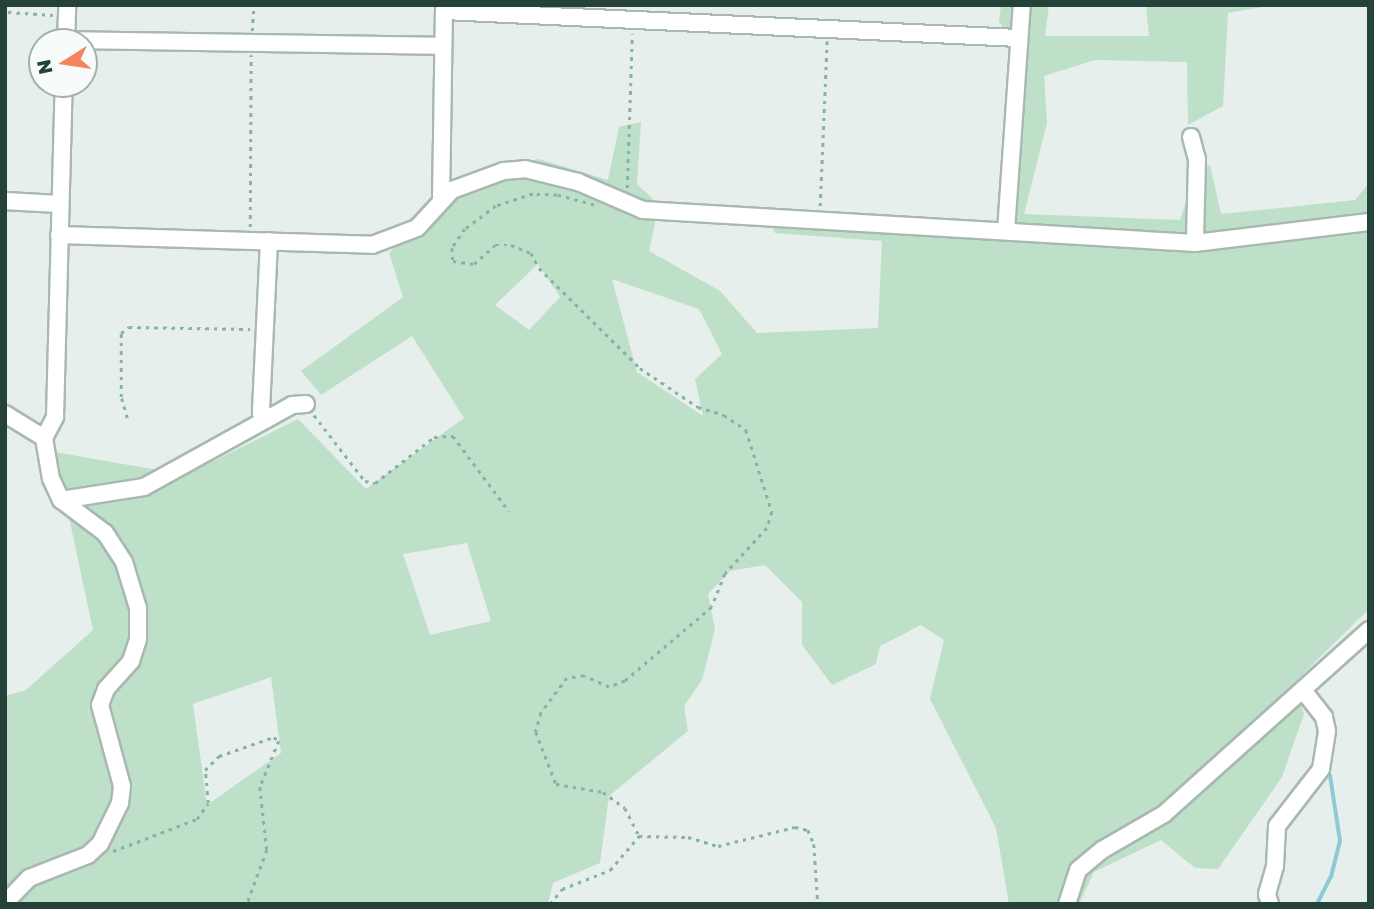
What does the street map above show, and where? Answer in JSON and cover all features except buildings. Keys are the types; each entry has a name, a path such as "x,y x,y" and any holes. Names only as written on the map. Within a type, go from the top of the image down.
{"street":[{"path":"1006,231 1022,5"},
{"path":"66,28 67,10"},
{"path":"441,200 444,11 1019,38"},
{"path":"98,41 443,46"},
{"path":"5,903 29,878 88,855 100,844 120,803 122,786 100,705 106,688 131,661 138,639 138,608 124,562 105,533 61,500 51,479 44,438 55,417 64,98"},
{"path":"1191,137 1196,159 1195,243"},
{"path":"59,235 269,242 390,241 417,228 441,200 471,181 525,169 578,182 629,206 820,220 1195,243 1369,222"},
{"path":"5,201 60,204"},
{"path":"267,419 260,403 269,242"},
{"path":"61,500 144,487 292,405 306,404"},
{"path":"5,414 44,438"},
{"path":"1067,904 1078,870 1102,850 1164,814 1369,629"},
{"path":"1270,904 1267,894 1275,866 1277,826 1321,769 1327,731 1324,717 1303,690"}],"path":[{"path":"250,241 251,43 254,5"},
{"path":"8,12 67,10"},
{"path":"629,206 633,20"},
{"path":"820,220 828,29"},
{"path":"597,206 557,195 533,194 496,206 465,229 452,248 453,261 474,264 495,245 511,245 531,253 539,268 640,368 698,407 724,415 746,430 772,512 767,528 725,574 712,607 625,681 609,687 584,676 567,678 541,713 536,732 556,784 603,792 625,808 639,836"},
{"path":"127,418 121,397 121,333 129,327 264,330"},
{"path":"306,404 365,481 375,483 434,438 453,436 509,511"},
{"path":"88,855 117,851 197,819 208,803 205,770 219,757 274,737 279,741 260,787 267,850 247,904"},
{"path":"639,836 688,837 718,846 795,827 808,830 814,844 818,904"},
{"path":"550,904 562,889 610,870 639,836"}],"green space":[{"path":"1001,5 1049,5 1045,36 1149,36 1146,5 1273,5 1228,13 1223,106 1188,125 1187,62 1095,60 1044,76 1047,123 1024,214 1180,220 1198,165 1210,165 1221,214 1355,200 1369,183 1369,609 1293,684 1304,714 1282,777 1218,869 1195,868 1161,840 1094,872 1079,904 1009,904 996,828 930,699 944,640 921,625 880,646 876,664 832,685 802,645 802,602 765,565 730,571 708,594 715,629 702,680 684,706 688,731 609,796 600,863 553,883 548,904 5,904 5,696 26,690 93,630 55,452 186,475 298,419 366,489 464,418 412,336 321,395 301,371 403,297 389,253 462,175 539,159 608,180 619,127 641,122 637,184 653,199 656,218 649,251 720,291 757,333 878,328 882,241 775,233 771,224 1004,235 1019,57 999,21","holes":["538,264 560,297 529,330 495,305","612,279 699,309 722,354 695,379 703,416 637,372","467,543 491,621 430,635 403,554","271,677 281,753 207,805 193,704"]}],"waterway":[{"path":"1317,904 1331,877 1340,841 1330,776"}]}
